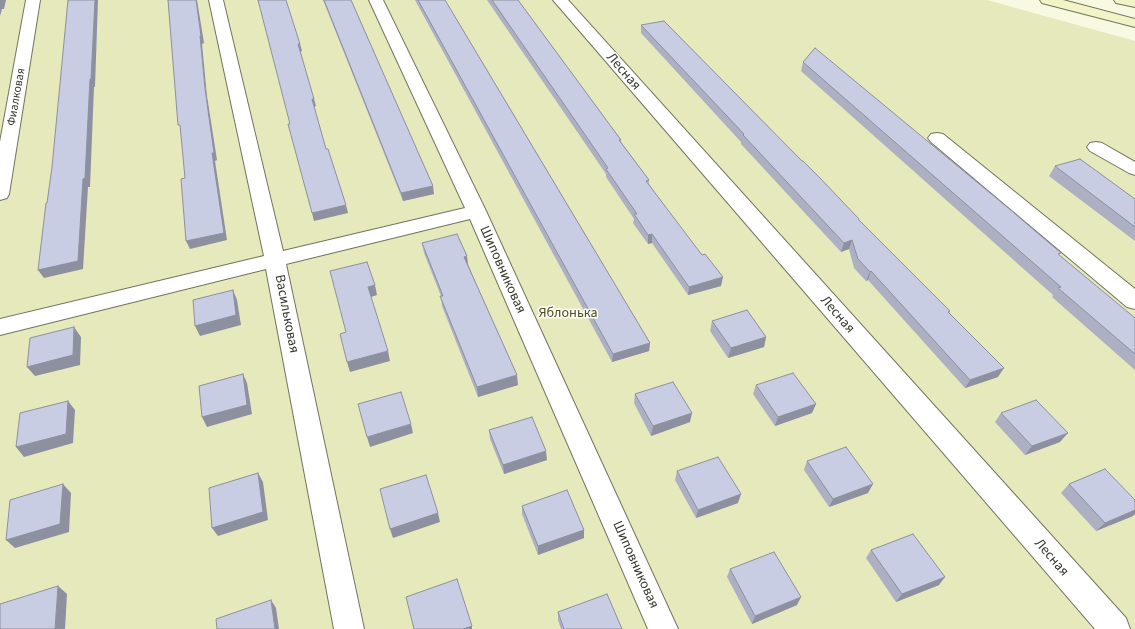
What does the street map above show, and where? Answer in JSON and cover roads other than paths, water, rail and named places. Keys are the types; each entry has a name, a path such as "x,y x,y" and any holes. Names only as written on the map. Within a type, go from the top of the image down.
{"main road":[{"path":"1047,0 1135,23"},
{"path":"1121,0 1135,4"}],"street":[{"name":"Фиалковая","path":"0,194 33,0"},
{"name":"Васильковая","path":"216,0 275,260 349,629"},
{"name":"Шиповниковая","path":"376,0 476,211 663,629"},
{"name":"Лесная","path":"560,0 1114,629"},
{"path":"937,138 1135,301"},
{"path":"1096,147 1135,168"},
{"path":"0,327 476,211"}],"park label":[{"name":"Яблонька","path":"568,314"}]}
